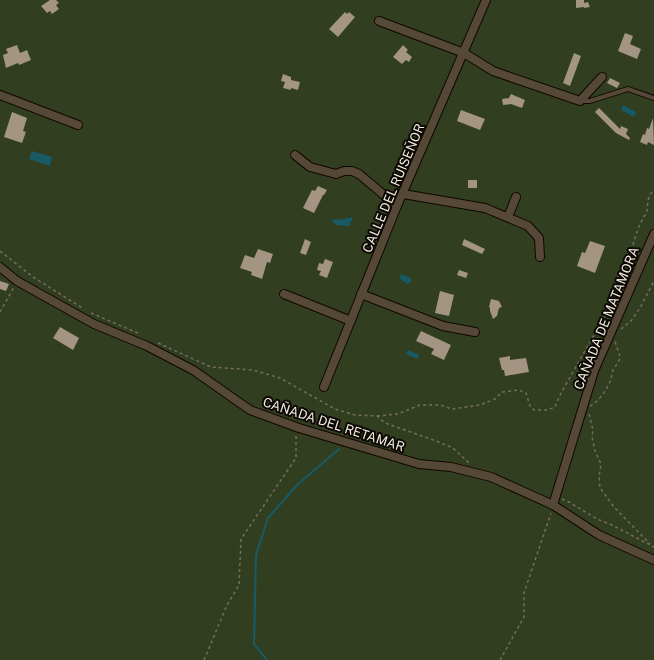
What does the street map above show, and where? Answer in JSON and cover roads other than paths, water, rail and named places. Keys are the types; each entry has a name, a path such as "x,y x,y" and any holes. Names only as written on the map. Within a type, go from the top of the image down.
{"street":[{"name":"CALLE DEL RUISEÑOR","path":"324,387 397,206 404,194 486,0"},
{"path":"379,21 464,53 493,71 580,101 602,77"},
{"path":"0,95 78,125"},
{"path":"295,155 310,167 336,174 344,171 352,171 359,174 397,206"},
{"path":"404,194 485,208 528,226 539,238 540,257"},
{"path":"508,217 516,197"},
{"name":"CAÑADA DE MATAMORA","path":"555,501 594,371 638,267 654,234"},
{"name":"CAÑADA DEL RETAMAR","path":"0,267 17,281 94,324 146,346 193,370 250,410 299,428 419,464 451,467 491,477 555,501 599,535 654,560"},
{"path":"284,294 351,321"},
{"path":"361,294 443,326 475,332"}],"lane":[{"path":"580,101 590,100 628,89 654,98"}],"water":[{"path":"623,105 636,112 634,117 621,110"},
{"path":"32,151 52,157 50,166 29,159"},
{"path":"353,217 349,226 336,225 331,221 335,219 340,220"},
{"path":"401,274 411,278 411,282 408,284 401,280"},
{"path":"408,350 419,355 417,359 406,354"}],"waterway":[{"path":"267,660 254,644 256,555 268,518 297,485 339,449"}]}
